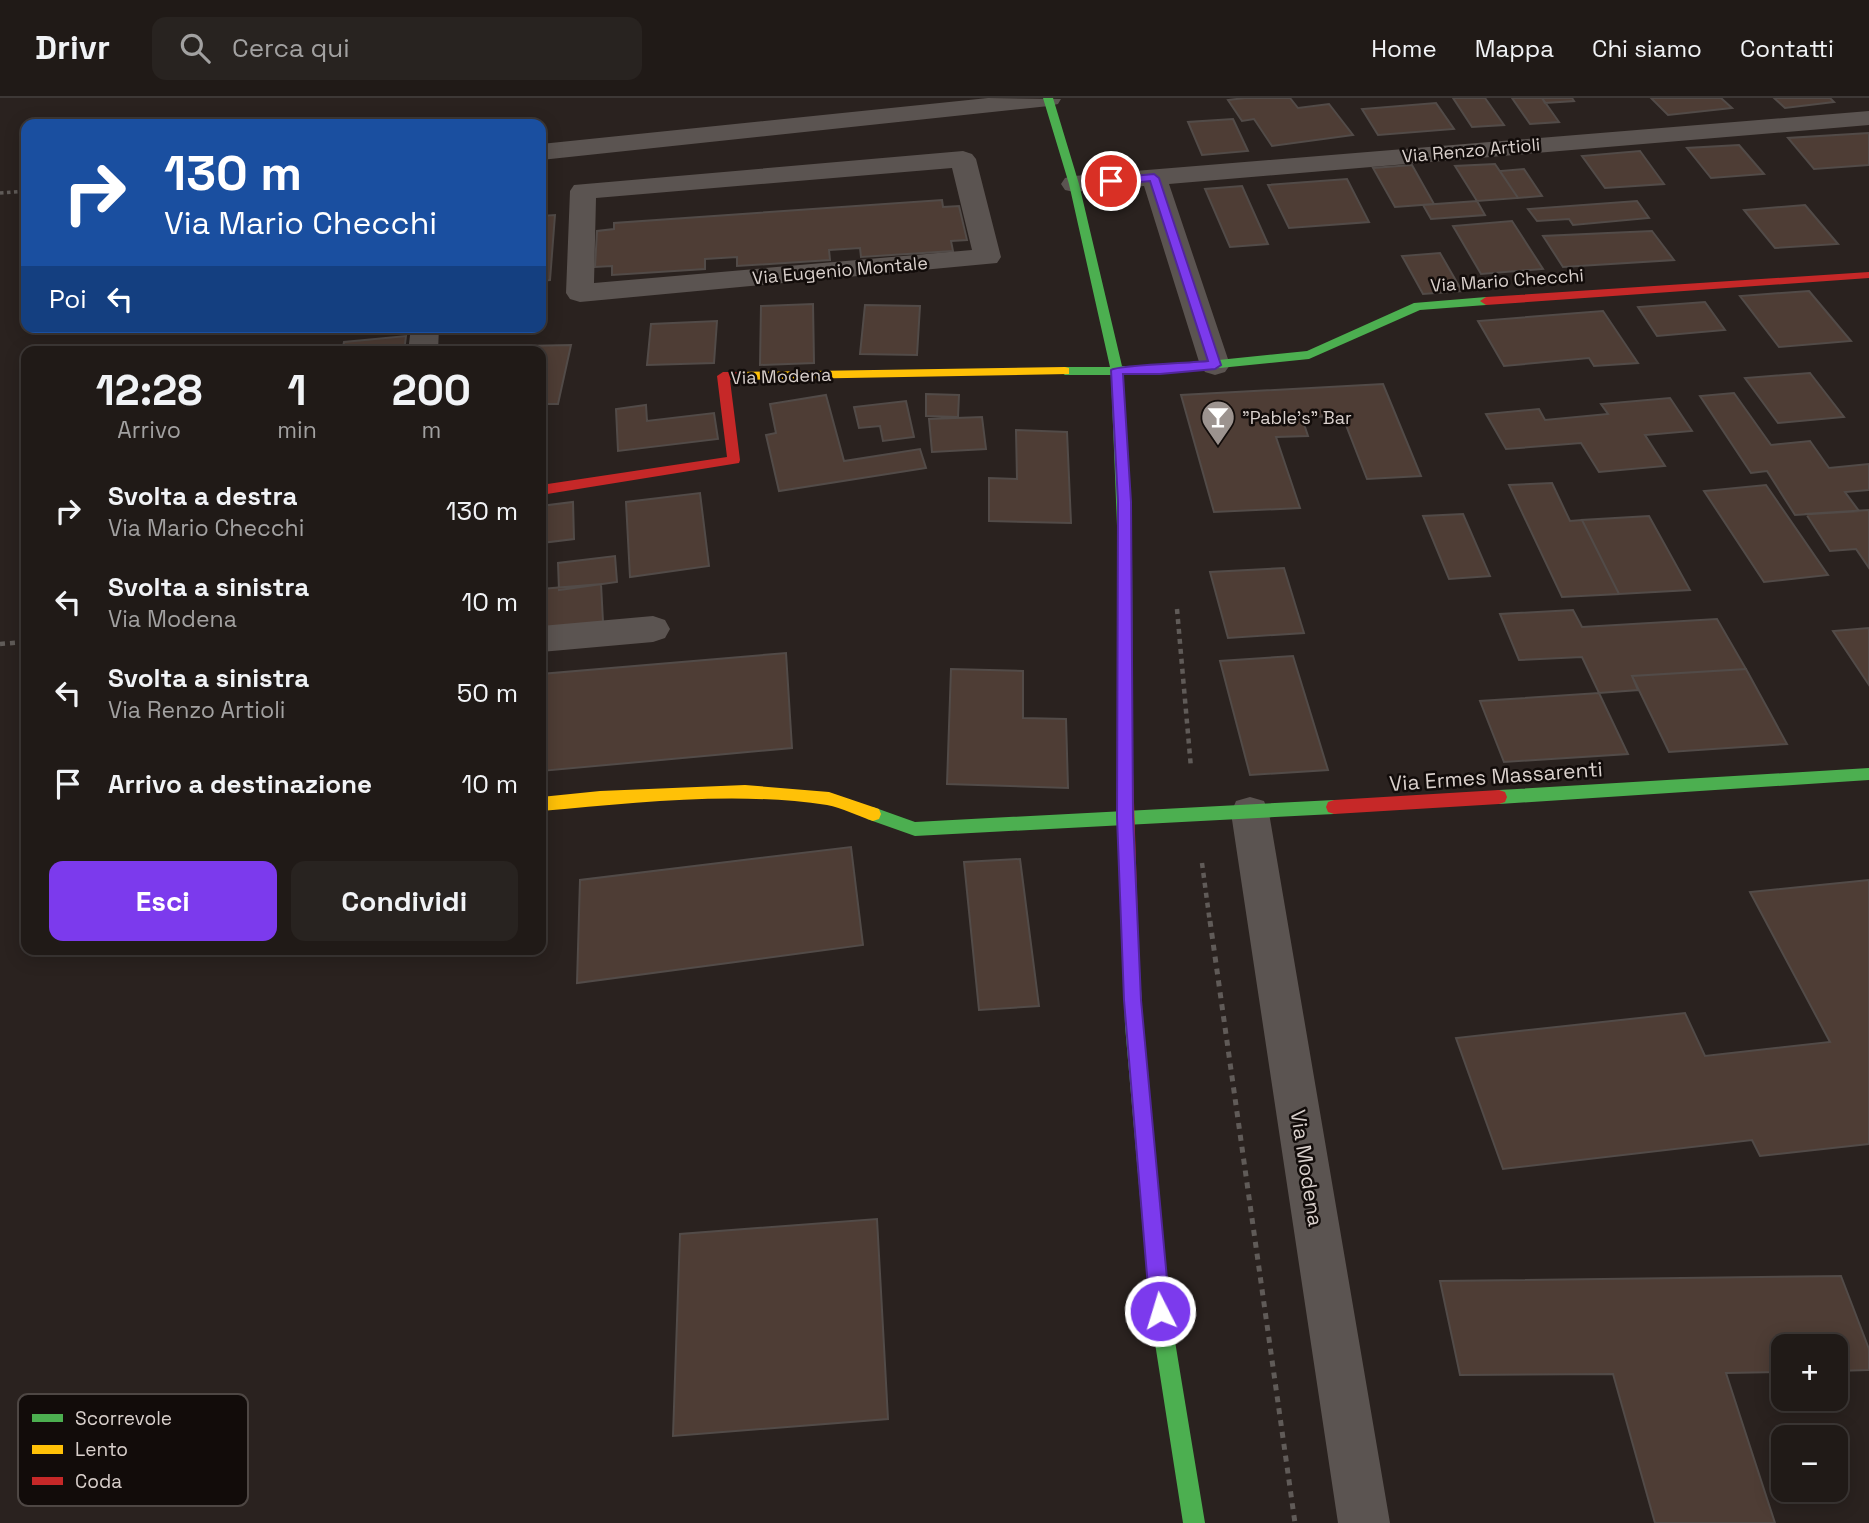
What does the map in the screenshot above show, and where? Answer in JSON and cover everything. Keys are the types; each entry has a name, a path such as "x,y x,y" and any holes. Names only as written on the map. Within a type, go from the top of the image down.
{"street":[{"path":"546,151 1049,98 1074,184 1117,370 1125,551 1125,817 1134,1026 1160,1311 1194,1523"},
{"name":"Via Renzo Artioli","path":"1074,184 1869,118"},
{"path":"712,134 716,180"},
{"name":"Via Eugenio Montale","path":"963,159 987,257 580,293 583,191 716,180 963,159"},
{"path":"1154,178 1215,365"},
{"name":"Via Mario Checchi","path":"1117,370 1160,370 1309,355 1418,306 1869,275"},
{"name":"Via Modena","path":"546,489 734,460 723,376 1117,370"},
{"path":"546,639 653,629"},
{"name":"Via Ermes Massarenti","path":"1125,817 1250,813 1869,774"},
{"path":"546,803 600,798 745,792 829,799 915,829 1125,817"},
{"name":"Via Modena","path":"1250,813 1364,1523"}],"path":[{"path":"0,193 21,191"},
{"path":"0,644 21,642"}],"building":[{"path":"1290,98 1298,108 1329,104 1353,135 1272,146 1254,119 1242,121 1228,100"},
{"path":"1453,98 1485,98 1504,125 1472,127"},
{"path":"1512,98 1542,98 1559,122 1530,124"},
{"path":"1542,98 1572,98 1574,101 1545,103"},
{"path":"1651,98 1721,98 1732,108 1668,115"},
{"path":"1774,98 1830,98 1834,102 1785,108"},
{"path":"1436,103 1454,129 1378,135 1362,109"},
{"path":"1233,119 1248,151 1202,155 1188,122"},
{"path":"1869,133 1869,165 1814,169 1788,138"},
{"path":"1739,145 1764,174 1711,178 1687,148"},
{"path":"1640,151 1664,184 1605,188 1582,156"},
{"path":"1495,164 1518,198 1477,201 1455,166"},
{"path":"1412,165 1434,204 1395,207 1373,168"},
{"path":"1524,169 1542,196 1518,198 1500,171"},
{"path":"1347,179 1369,222 1289,228 1268,185"},
{"path":"1242,186 1268,244 1230,247 1205,189"},
{"path":"942,200 943,207 959,206 967,240 951,241 953,251 861,257 860,248 829,250 830,260 737,266 737,257 705,259 705,269 612,275 612,266 595,267 597,231 614,229 614,223"},
{"path":"1477,201 1485,215 1431,219 1423,205"},
{"path":"1637,201 1649,218 1573,225 1569,219 1537,221 1528,209"},
{"path":"1805,205 1838,244 1775,248 1744,210"},
{"path":"555,215 550,280 546,280 546,216"},
{"path":"1512,221 1543,269 1481,274 1453,226"},
{"path":"1652,231 1674,260 1563,267 1543,236"},
{"path":"1440,253 1462,291 1423,294 1402,256"},
{"path":"1809,291 1851,341 1779,347 1740,296"},
{"path":"1705,302 1725,330 1657,336 1638,307"},
{"path":"813,304 814,363 760,365 761,306"},
{"path":"865,305 920,306 917,355 860,354"},
{"path":"1603,311 1638,363 1594,366 1589,358 1504,366 1478,321"},
{"path":"717,321 714,363 647,365 651,324"},
{"path":"406,336 405,346 343,346 344,342"},
{"path":"571,345 558,404 546,404 546,346 524,346"},
{"path":"1810,373 1844,417 1778,423 1745,378"},
{"path":"1383,384 1421,476 1367,479 1342,415 1302,418 1308,436 1276,437 1300,508 1214,512 1181,395"},
{"path":"1734,393 1771,445 1810,441 1829,468 1869,464 1869,490 1845,492 1859,511 1795,515 1767,471 1751,473 1700,396"},
{"path":"926,394 959,395 958,417 926,416"},
{"path":"826,395 844,461 920,449 926,468 779,491 766,435 776,433 770,404"},
{"path":"1670,398 1692,431 1645,435 1665,466 1599,472 1581,443 1506,449 1486,414 1539,409 1545,420 1608,414 1601,404"},
{"path":"906,401 914,437 883,441 880,426 859,428 854,407"},
{"path":"646,405 647,421 714,413 718,439 618,451 616,409"},
{"path":"982,417 986,449 932,452 929,419"},
{"path":"1016,430 1067,432 1071,523 989,521 989,478 1017,479"},
{"path":"1552,483 1570,521 1582,520 1619,594 1562,597 1509,485"},
{"path":"1766,485 1828,575 1764,582 1704,491"},
{"path":"700,493 709,566 630,577 626,502"},
{"path":"573,502 574,539 546,542 546,505"},
{"path":"1869,510 1869,568 1856,549 1830,551 1806,514"},
{"path":"1463,514 1490,576 1449,579 1423,516"},
{"path":"1649,516 1690,590 1619,594 1582,520"},
{"path":"615,556 617,582 559,590 558,563"},
{"path":"1284,568 1304,633 1228,638 1210,572"},
{"path":"601,584 603,622 546,630 546,589"},
{"path":"1573,610 1582,627 1717,619 1746,669 1632,676 1638,690 1599,693 1582,657 1519,660 1500,614"},
{"path":"1869,628 1869,685 1833,631"},
{"path":"786,653 792,748 546,771 546,674"},
{"path":"1293,656 1328,770 1250,775 1220,661"},
{"path":"951,669 1023,671 1023,718 1066,719 1068,788 947,784"},
{"path":"1746,669 1787,744 1669,752 1632,676"},
{"path":"1599,693 1628,754 1504,762 1480,701"},
{"path":"851,847 863,945 577,983 580,880"},
{"path":"1020,859 1039,1006 979,1010 964,862"},
{"path":"1869,880 1869,1144 1760,1156 1752,1140 1503,1169 1456,1038 1685,1013 1705,1056 1830,1042 1750,892"},
{"path":"877,1219 888,1419 673,1436 680,1234"},
{"path":"1841,1276 1869,1349 1869,1370 1848,1371 1848,1334 1771,1334 1771,1372 1726,1373 1775,1523 1655,1523 1613,1374 1460,1375 1440,1281"}],"traffic: fast":[{"path":"1048,98 1074,184 1117,370 1125,551 1125,772"},
{"path":"1065,371 1160,370 1309,355 1418,306 1486,301"},
{"path":"1499,797 1869,774"},
{"path":"873,814 915,829 1334,807"},
{"path":"1131,953 1134,1026 1160,1311 1194,1523"}],"traffic: slow":[{"path":"738,376 1065,371"},
{"path":"546,803 600,798 745,792 829,799 873,814"}],"traffic: jam":[{"path":"1486,301 1869,275"},
{"path":"546,489 734,460 723,376 738,376"},
{"path":"1125,772 1131,953"},
{"path":"1334,807 1499,797"}],"place":[{"name":"\"Pable's\" Bar","path":"1218,447"}],"route":[{"path":"1111,181 1154,178 1215,365 1160,370 1117,370 1125,551 1125,817 1134,1026 1160,1311"}]}
